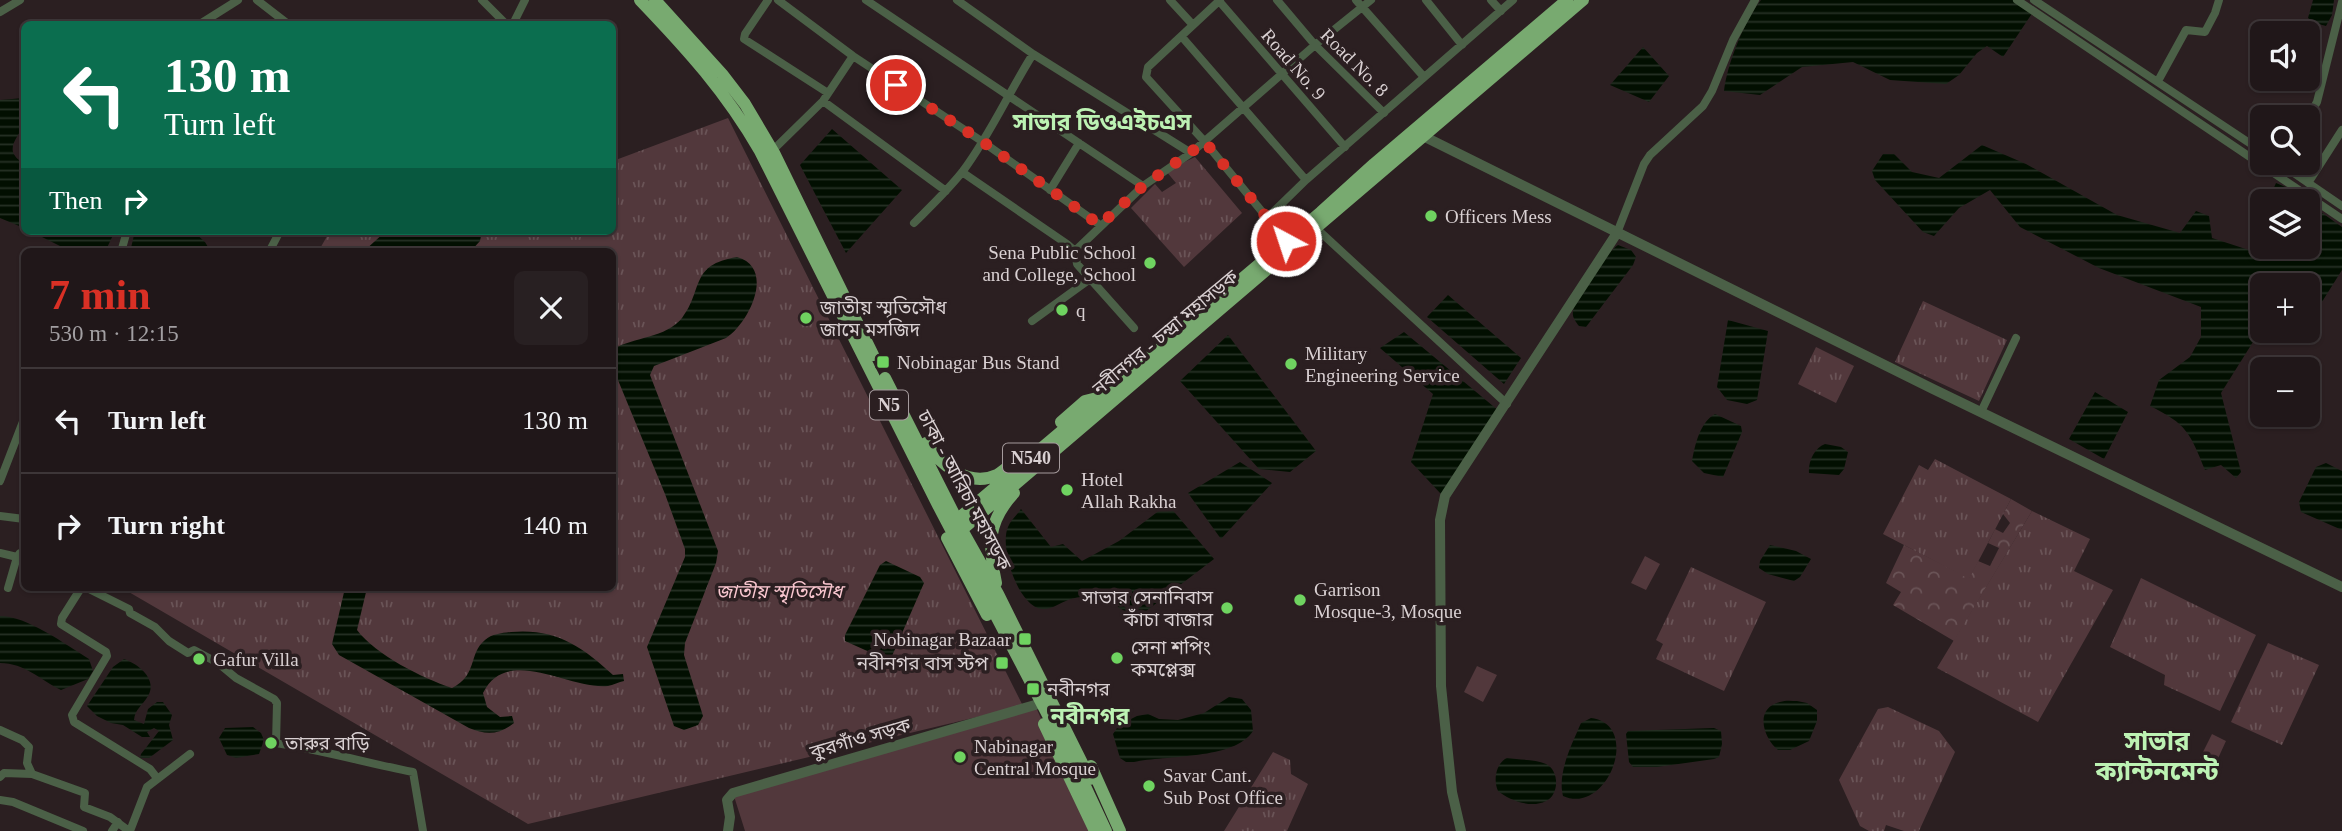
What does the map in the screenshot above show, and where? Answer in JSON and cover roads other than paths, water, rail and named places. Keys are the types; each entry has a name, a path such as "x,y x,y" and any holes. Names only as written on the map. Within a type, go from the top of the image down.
{"highway":[{"name":"N5","path":"640,0 724,93 761,151 960,524 1105,831"},
{"name":"ঢাকা - আরিচা মহাসড়ক","path":"655,0 729,83 745,104 772,151 998,594 1115,831"},
{"name":"নবীনগর - চন্দ্রা মহাসড়ক","path":"1108,400 1286,241 1567,0"},
{"name":"নবীনগর - চন্দ্রা মহাসড়ক","path":"960,524 1317,229 1583,0"},
{"path":"804,236 805,253 811,268 960,565 1035,705 1095,831"},
{"path":"897,400 940,463 970,477 986,478 998,474 1013,463 1085,401 1108,400 1102,421 1014,493 994,523 990,552 998,594"},
{"path":"1018,635 1030,646 1085,753 1120,831"}],"street":[{"path":"0,12 20,0"},
{"path":"205,21 237,0"},
{"path":"257,0 284,21"},
{"path":"482,0 503,21"},
{"path":"514,21 525,0"},
{"path":"768,0 744,39 825,97 946,191"},
{"path":"778,0 853,56 983,142 1100,225"},
{"path":"866,0 1143,186"},
{"path":"957,0 1033,54 1191,153"},
{"path":"1170,0 1181,3 1194,25"},
{"name":"Road No. 8","path":"1277,0 1315,45 1384,113"},
{"path":"1075,251 1143,186 1205,142 1359,3 1371,0"},
{"path":"1426,0 1462,45"},
{"path":"1491,0 1501,11"},
{"path":"1267,218 1306,180 1513,0"},
{"path":"1461,831 1452,792 1441,686 1440,520 1445,496 1616,233 1644,164 1650,155 1703,106 1713,91 1733,40 1755,0"},
{"path":"2017,0 2342,219"},
{"path":"2034,0 2250,143"},
{"path":"2158,81 2186,30 2205,33 2219,0"},
{"path":"1220,1 1148,67 1146,77 1205,142 1286,241"},
{"name":"Road No. 9","path":"1220,1 1345,147"},
{"path":"2315,105 2342,2"},
{"path":"1359,3 1424,78"},
{"path":"1182,37 1306,180"},
{"path":"914,223 962,172 983,142 1007,95 1033,54"},
{"path":"772,151 825,97 853,56"},
{"path":"2308,183 2342,130"},
{"path":"1423,136 2342,587"},
{"path":"1050,190 1079,143"},
{"path":"962,172 1068,244 1075,251 1077,264 1134,328"},
{"path":"2297,175 2342,206"},
{"path":"1317,229 1507,404"},
{"path":"1032,321 1090,279"},
{"path":"1981,412 2017,338"},
{"path":"0,481 21,427"},
{"path":"0,516 21,519"},
{"path":"0,553 21,555 8,588"},
{"path":"79,591 61,624 106,652 107,656 72,715 74,722 149,769 157,778"},
{"path":"94,591 129,609 179,648 188,653 194,650 211,659 232,676 274,699 277,703 276,743 413,772 423,831"},
{"name":"কুরগাঁও সড়ক","path":"728,831 730,817 727,800 733,793 1035,705"},
{"path":"0,730 22,740 29,747 27,762 32,774"},
{"path":"0,777 4,773 32,774 85,793 84,807 118,822 130,831 143,792 190,754"},
{"path":"0,800 13,802 83,831"},
{"path":"730,817 736,831"},
{"path":"111,831 118,822"}],"place":[{"name":"Officers Mess","path":"1431,216"},
{"name":"Sena Public School and College, School","path":"1150,263"},
{"name":"q","path":"1062,310"},
{"name":"জাতীয় স্মৃতিসৌধ জামে মসজিদ","path":"806,318"},
{"name":"Nobinagar Bus Stand","path":"883,362"},
{"name":"Military Engineering Service","path":"1291,364"},
{"name":"Hotel Allah Rakha","path":"1067,490"},
{"name":"Garrison Mosque-3, Mosque","path":"1300,600"},
{"name":"সাভার সেনানিবাস কাঁচা বাজার","path":"1227,608"},
{"name":"Nobinagar Bazaar","path":"1025,639"},
{"name":"সেনা শপিং কমপ্লেক্স","path":"1117,658"},
{"name":"Gafur Villa","path":"199,659"},
{"name":"নবীনগর বাস স্টপ","path":"1002,663"},
{"name":"নবীনগর","path":"1033,689"},
{"name":"তারুর বাড়ি","path":"271,743"},
{"name":"Nabinagar Central Mosque","path":"960,757"},
{"name":"Savar Cant. Sub Post Office","path":"1149,786"}],"district":[{"name":"সাভার ডিওএইচএস","path":"1102,122"},
{"name":"নবীনগর","path":"1090,716"},
{"name":"সাভার ক্যান্টনমেন্ট","path":"2157,756"}],"park label":[{"name":"জাতীয় স্মৃতিসৌধ","path":"779,591"}]}
